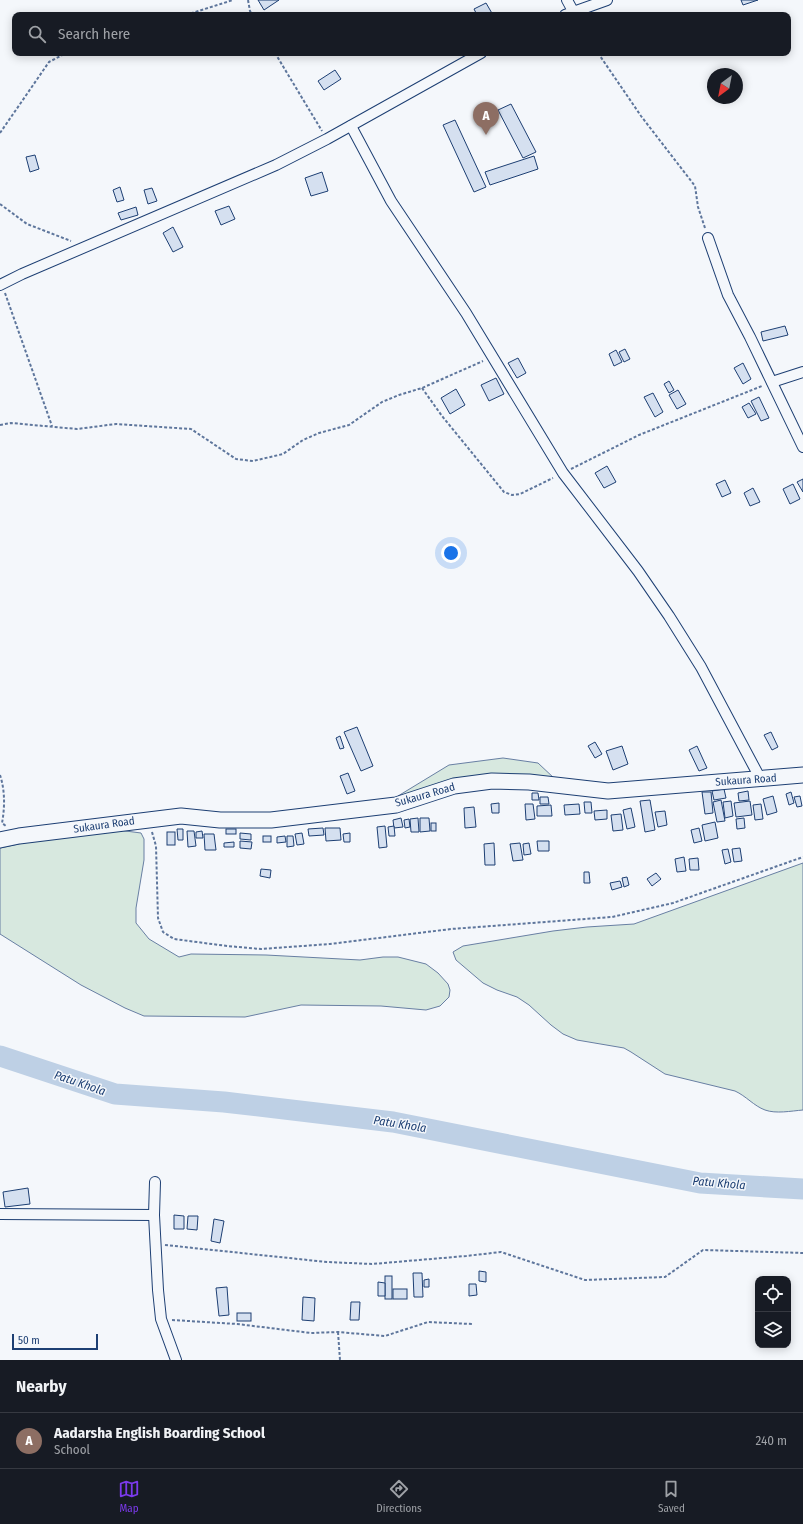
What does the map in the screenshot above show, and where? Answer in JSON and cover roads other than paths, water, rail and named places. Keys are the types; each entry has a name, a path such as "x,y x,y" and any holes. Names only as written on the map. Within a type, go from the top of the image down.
{"street":[{"path":"568,0 569,12"},
{"path":"572,12 607,0"},
{"path":"1,285 276,166 476,56"},
{"path":"351,126 391,201 466,313 564,473 638,571 669,616 700,667 760,778"},
{"path":"708,238 728,296 750,337 803,447"},
{"path":"772,382 803,372"},
{"name":"Sukaura Road","path":"0,840 19,836 181,816 220,820 271,820 396,805 454,786 492,781 529,782 608,792 803,775"},
{"path":"155,1182 154,1215 161,1319 176,1360"},
{"path":"0,1214 154,1215"}],"waterway":[{"name":"Patu Khola","path":"0,1056 115,1094 224,1102 393,1122 700,1183 803,1189"}],"place":[{"name":"Aadarsha English Boarding School","path":"486,135"}]}
